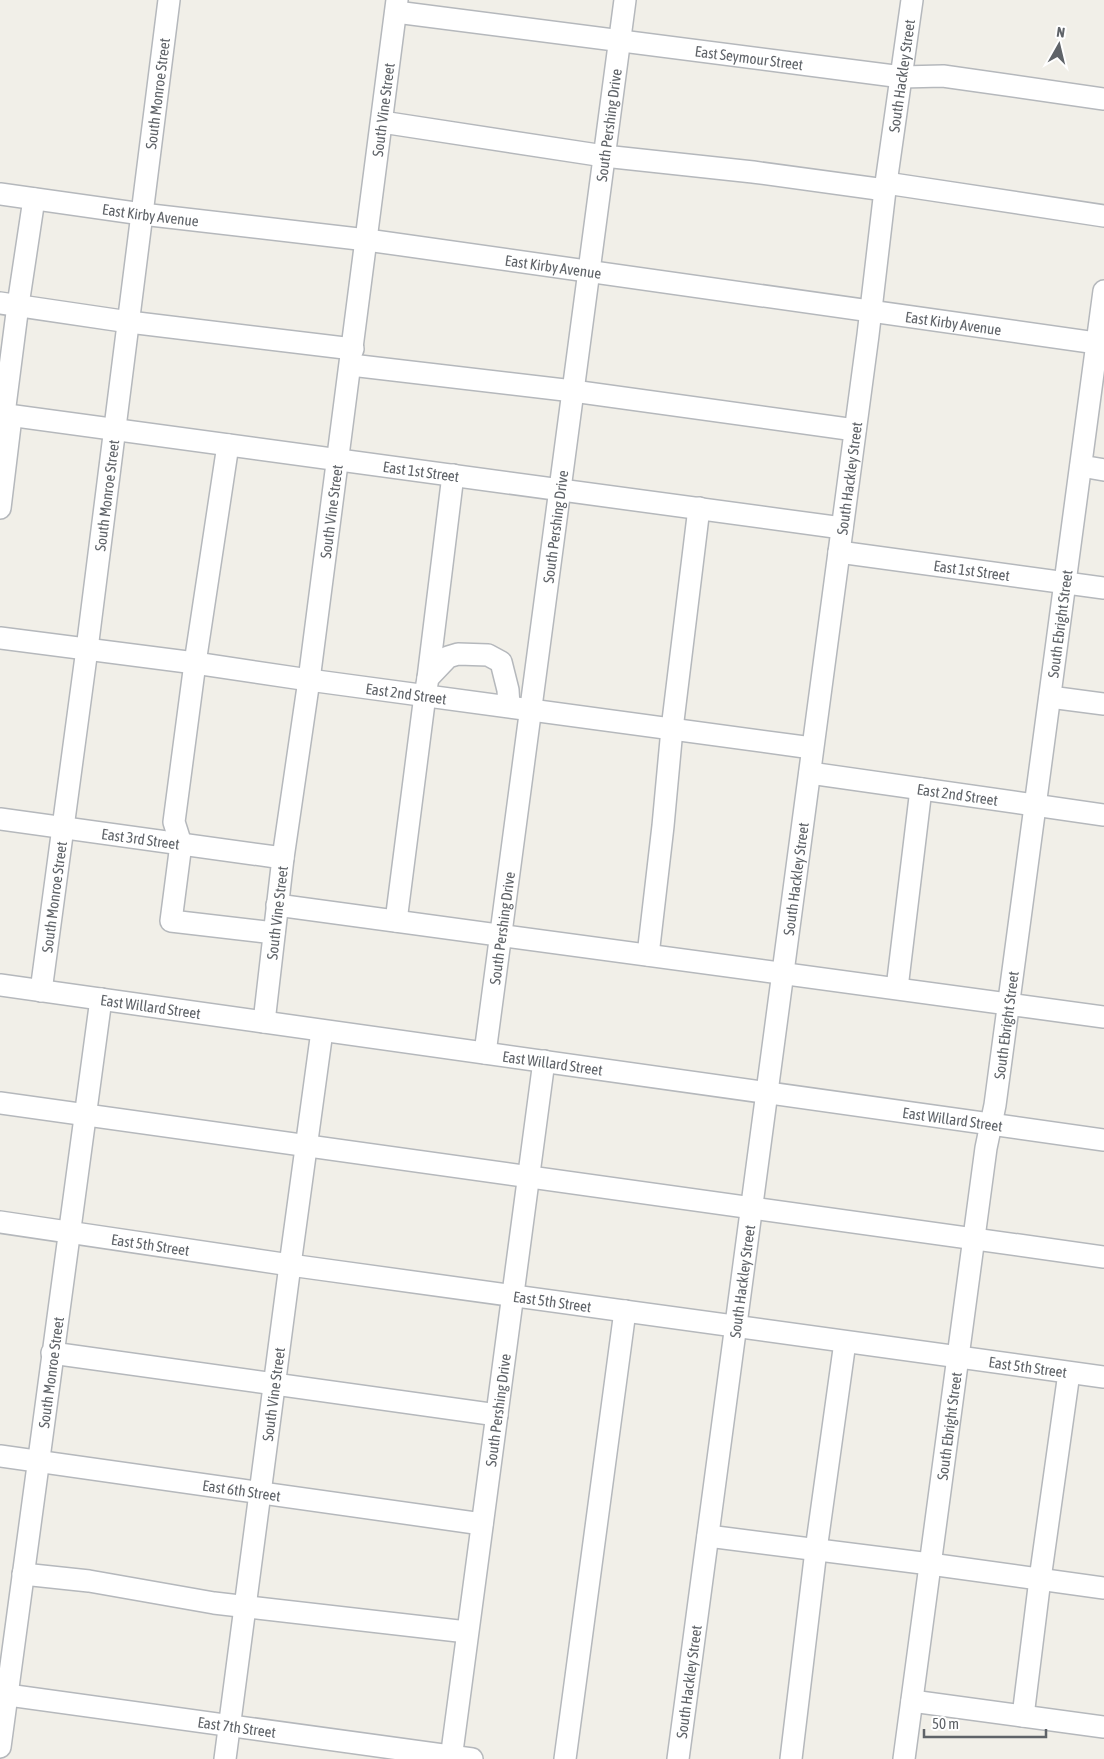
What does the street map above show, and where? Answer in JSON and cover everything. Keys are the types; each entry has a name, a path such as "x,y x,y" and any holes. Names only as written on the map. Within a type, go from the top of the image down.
{"street":[{"name":"South Monroe Street","path":"41,991 87,649 169,0"},
{"name":"South Pershing Drive","path":"485,1053 625,0"},
{"name":"South Hackley Street","path":"678,1759 912,0"},
{"name":"East Seymour Street","path":"396,6 619,41 902,77 943,76 1104,99"},
{"name":"South Vine Street","path":"264,1022 283,858 352,357 396,6"},
{"path":"382,122 604,156 886,186 1104,216"},
{"name":"East Kirby Avenue","path":"0,194 142,214 367,240 1101,344"},
{"path":"0,508 9,304 34,199"},
{"name":"South Ebright Street","path":"904,1759 986,1148 992,1124 1081,466 1101,344 1104,291"},
{"path":"9,304 573,391 855,430"},
{"name":"East 1st Street","path":"5,415 842,528"},
{"path":"228,445 195,663 174,822 181,844 171,921 274,934"},
{"path":"1081,466 1104,470"},
{"path":"396,921 453,475"},
{"path":"648,955 672,729 699,508"},
{"name":"East 1st Street","path":"839,552 1104,588"},
{"name":"East 2nd Street","path":"0,638 309,680 426,687 510,706 812,748"},
{"path":"426,687 448,657 458,654 488,656 501,662 510,706"},
{"path":"1050,697 1104,704"},
{"name":"East 2nd Street","path":"810,773 1104,815"},
{"path":"897,988 921,789"},
{"name":"East 3rd Street","path":"0,819 283,858"},
{"path":"277,905 1104,1016"},
{"name":"East Willard Street","path":"0,984 1104,1140"},
{"name":"South Monroe Street","path":"0,1747 4,1694 23,1574 101,999"},
{"name":"South Vine Street","path":"225,1759 322,1031"},
{"name":"South Pershing Drive","path":"458,1758 467,1632 544,1061"},
{"path":"0,1103 1104,1257"},
{"name":"East 5th Street","path":"0,1222 1104,1378"},
{"path":"565,1759 625,1311"},
{"path":"791,1759 816,1550 845,1342"},
{"path":"52,1353 497,1415"},
{"path":"1023,1716 1069,1373"},
{"name":"East 6th Street","path":"0,1456 110,1470 260,1494 482,1524"},
{"path":"708,1536 1104,1588"},
{"path":"23,1574 88,1581 245,1607 467,1632"},
{"name":"East 7th Street","path":"4,1694 458,1758"},
{"path":"912,1701 1104,1727"}]}
